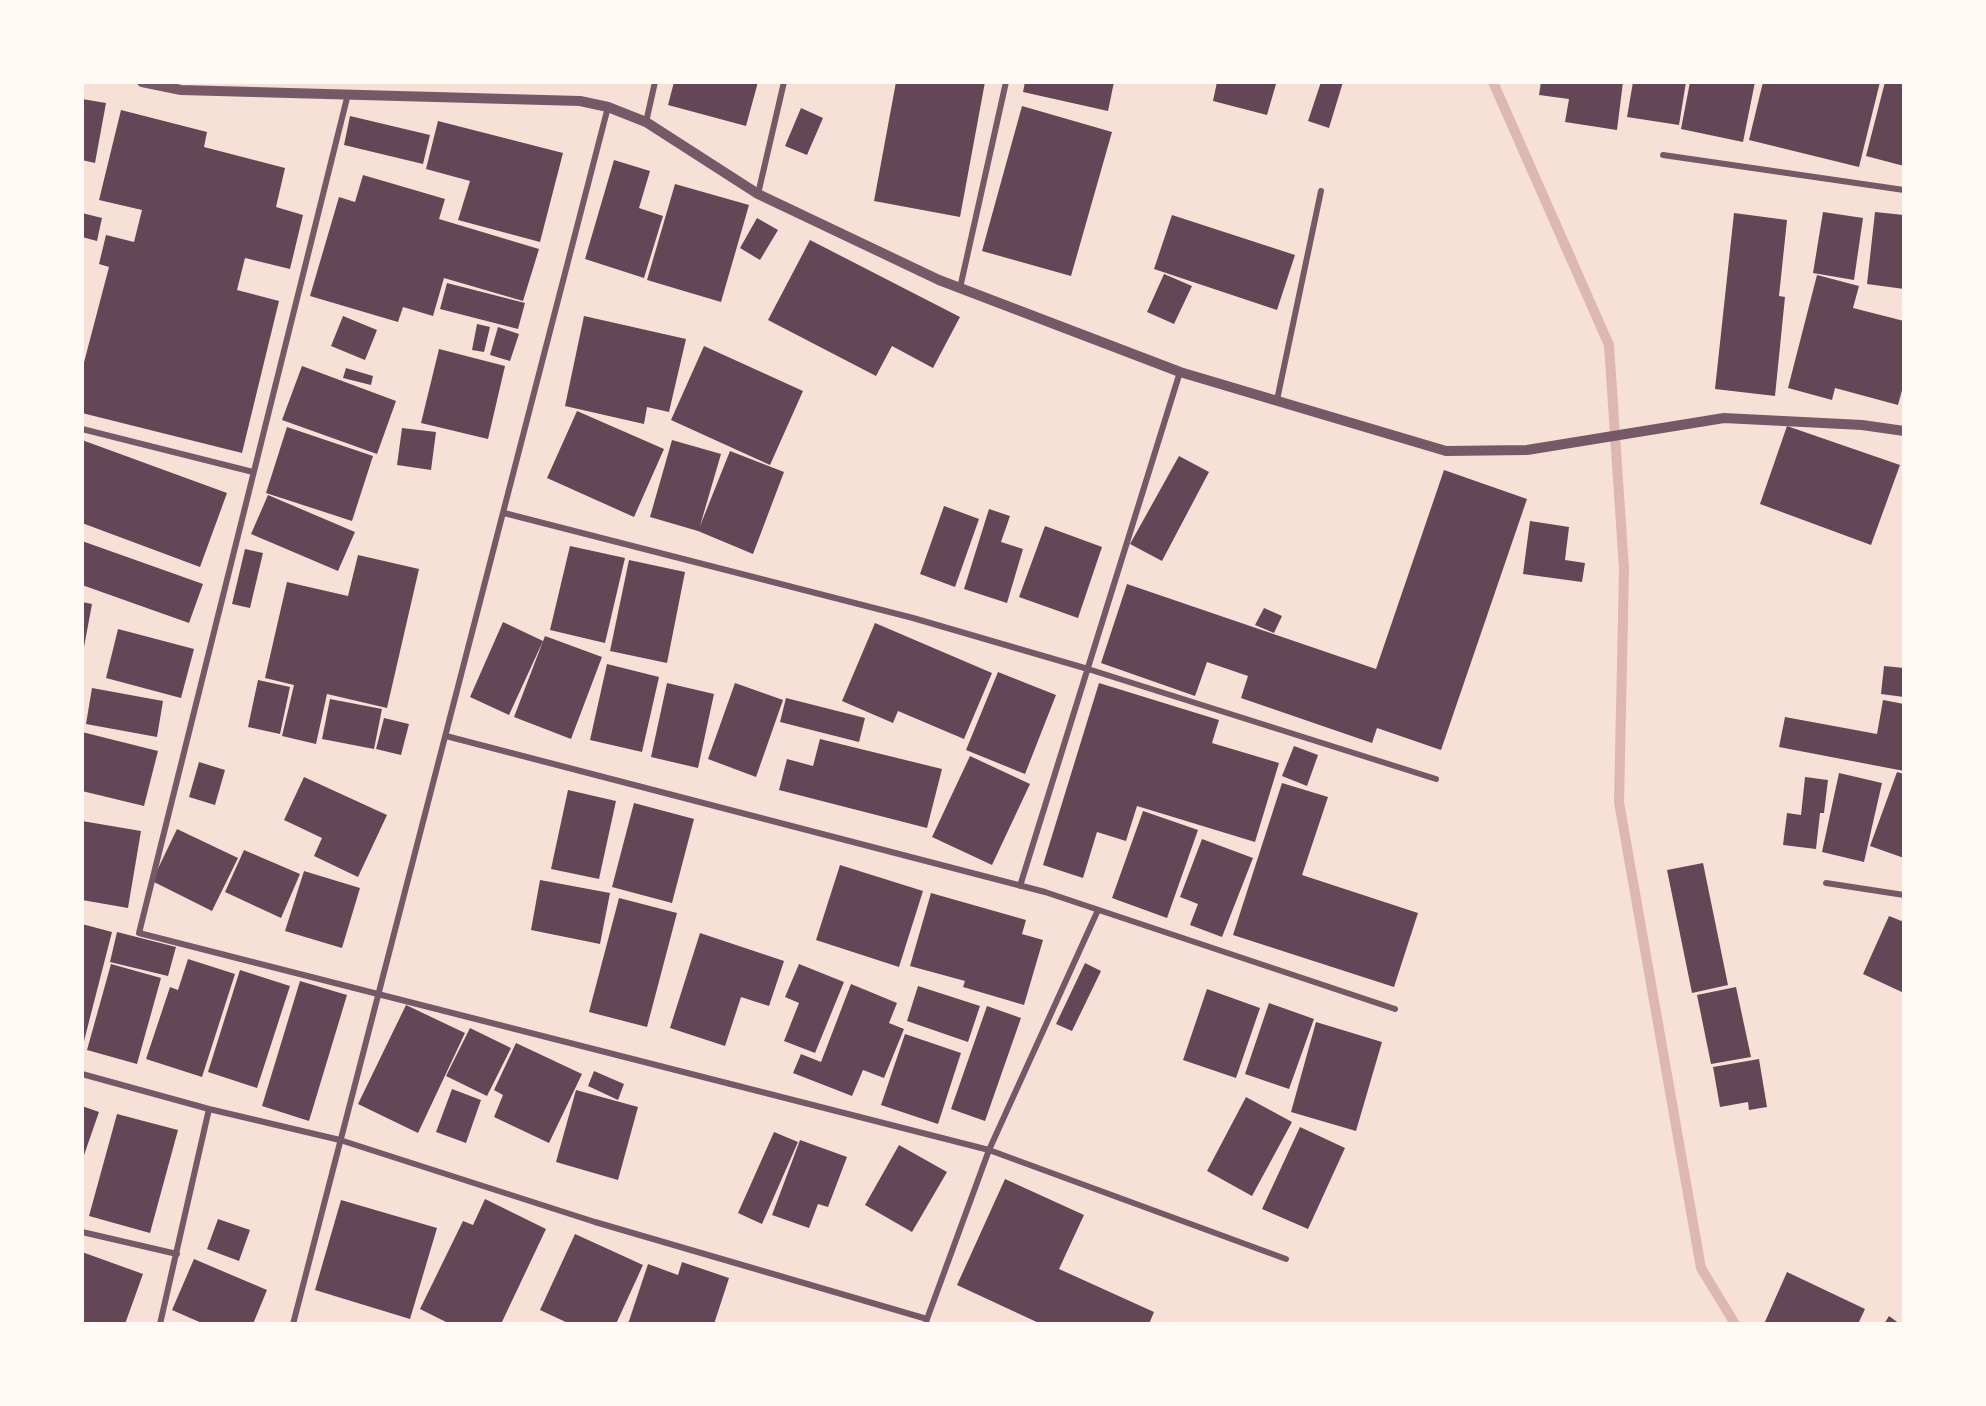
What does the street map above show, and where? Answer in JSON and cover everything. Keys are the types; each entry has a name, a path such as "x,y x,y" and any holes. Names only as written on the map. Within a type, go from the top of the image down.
{"street":[{"path":"142,82 181,90 580,101 608,107 646,122 758,194 960,288 1180,372 1446,451 1527,450 1724,418 1862,425 1904,431"},
{"path":"646,122 655,82"},
{"path":"758,194 784,82"},
{"path":"960,288 1006,82"},
{"path":"348,93 139,933 989,1150 1286,1259"},
{"path":"293,1323 608,107"},
{"path":"1663,155 1904,190"},
{"path":"1277,400 1321,190"},
{"path":"1020,886 1180,372"},
{"path":"82,429 253,472"},
{"path":"504,513 913,618 1088,669 1436,779"},
{"path":"446,736 1020,886 1395,1009"},
{"path":"1826,883 1904,895"},
{"path":"82,1074 209,1109 340,1140 595,1222 926,1321 989,1150 1098,910"},
{"path":"160,1323 209,1109"},
{"path":"82,1232 177,1254"}],"building":[{"path":"674,82 758,82 746,126 668,105"},
{"path":"896,82 985,82 960,217 874,201"},
{"path":"1025,82 1114,82 1108,111 1023,92"},
{"path":"1217,82 1276,84 1267,115 1213,101"},
{"path":"1321,82 1343,82 1329,128 1308,121"},
{"path":"1541,82 1623,82 1617,130 1565,122 1569,99 1539,95"},
{"path":"1633,82 1686,82 1679,125 1627,117"},
{"path":"1690,82 1755,82 1743,142 1681,129"},
{"path":"1763,82 1880,82 1859,167 1749,140"},
{"path":"1885,82 1904,82 1904,166 1866,156"},
{"path":"82,99 106,103 95,163 82,160"},
{"path":"1022,106 1112,132 1071,276 982,251"},
{"path":"801,108 823,118 807,155 785,146"},
{"path":"121,110 207,132 204,147 285,168 276,207 303,215 290,269 245,258 237,290 279,301 242,453 82,413 82,370 109,267 99,264 106,235 134,242 142,210 99,200"},
{"path":"350,116 430,135 423,164 344,145"},
{"path":"438,121 563,153 540,242 458,220 470,181 426,169"},
{"path":"614,160 650,171 639,208 663,216 644,278 585,259"},
{"path":"363,175 445,199 439,219 539,249 523,301 444,278 433,316 403,307 398,322 310,296 339,197 355,202"},
{"path":"675,184 749,205 721,302 647,280"},
{"path":"1823,212 1863,218 1854,280 1813,273"},
{"path":"1875,212 1904,215 1904,289 1867,284"},
{"path":"82,213 102,218 97,241 82,237"},
{"path":"1734,213 1787,220 1779,296 1785,297 1775,396 1715,389"},
{"path":"1172,215 1295,255 1277,310 1154,269"},
{"path":"757,218 778,230 760,260 740,248"},
{"path":"810,240 960,317 933,368 892,346 876,376 768,320"},
{"path":"1164,274 1192,286 1174,324 1147,312"},
{"path":"1817,275 1859,286 1853,308 1904,321 1904,383 1898,405 1835,388 1832,400 1788,388"},
{"path":"447,283 525,303 518,329 440,309"},
{"path":"343,316 377,330 365,360 331,346"},
{"path":"584,316 686,339 669,412 647,407 644,424 565,406"},
{"path":"477,324 490,327 484,352 472,350"},
{"path":"498,327 519,334 510,361 490,355"},
{"path":"704,346 803,391 770,465 671,420"},
{"path":"439,349 505,366 488,439 421,423"},
{"path":"302,366 396,401 377,454 282,420"},
{"path":"346,368 373,376 371,385 343,378"},
{"path":"577,411 664,449 634,517 547,478"},
{"path":"1787,426 1900,465 1871,545 1760,504"},
{"path":"287,427 373,456 352,521 266,493"},
{"path":"402,428 436,432 431,470 397,465"},
{"path":"82,440 227,493 200,567 82,523"},
{"path":"672,440 721,454 700,526 730,451 784,472 753,554 698,531 650,517"},
{"path":"1179,456 1209,472 1162,561 1130,544"},
{"path":"1444,470 1527,499 1441,750 1377,728 1372,743 1241,698 1248,676 1207,662 1195,696 1101,663 1127,584 1376,669"},
{"path":"268,495 355,532 338,571 251,534"},
{"path":"944,506 979,519 955,587 920,574"},
{"path":"989,509 1010,516 1001,542 1023,549 1007,603 964,589"},
{"path":"1530,521 1569,527 1565,560 1585,563 1582,582 1523,574"},
{"path":"1045,526 1102,547 1078,618 1019,597"},
{"path":"82,541 203,584 189,623 82,585"},
{"path":"570,546 625,558 605,643 550,630"},
{"path":"245,549 263,553 250,608 232,604"},
{"path":"358,555 419,569 387,708 327,694 316,744 282,736 294,685 265,678 287,582 348,596"},
{"path":"629,560 685,572 667,663 610,651"},
{"path":"82,602 92,604 84,647 82,647"},
{"path":"1264,608 1282,616 1274,633 1255,625"},
{"path":"503,622 543,641 509,715 470,697"},
{"path":"875,623 992,673 964,739 898,711 893,723 842,701"},
{"path":"118,629 194,649 181,698 106,678"},
{"path":"545,636 602,657 571,739 514,717"},
{"path":"607,664 659,677 642,752 590,740"},
{"path":"1884,666 1904,668 1904,697 1881,694"},
{"path":"998,672 1056,695 1025,774 966,750"},
{"path":"258,680 290,687 280,734 248,727"},
{"path":"667,683 714,694 698,768 651,757"},
{"path":"735,683 783,700 756,777 708,759"},
{"path":"1099,683 1219,720 1212,743 1279,763 1255,842 1137,806 1126,841 1097,832 1083,878 1043,865"},
{"path":"92,688 163,701 157,737 86,724"},
{"path":"786,698 865,718 859,742 780,722"},
{"path":"330,699 382,709 374,749 322,739"},
{"path":"1883,700 1904,704 1904,771 1779,747 1785,717 1877,734"},
{"path":"384,718 409,724 401,755 376,749"},
{"path":"82,732 158,751 144,806 82,791"},
{"path":"820,739 942,769 927,828 779,790 787,759 813,766"},
{"path":"1294,746 1318,755 1307,786 1282,776"},
{"path":"970,756 1030,784 992,865 932,837"},
{"path":"199,762 225,770 215,805 189,797"},
{"path":"1897,772 1904,774 1904,858 1870,846"},
{"path":"1839,773 1882,783 1864,862 1822,852"},
{"path":"304,777 387,815 358,877 314,856 322,838 284,820"},
{"path":"1805,777 1828,780 1824,813 1820,813 1816,849 1783,845 1787,813 1801,815"},
{"path":"1282,783 1328,797 1302,875 1418,913 1394,987 1233,935"},
{"path":"568,790 616,801 599,879 551,869"},
{"path":"634,803 694,819 672,903 612,887"},
{"path":"1143,811 1198,830 1167,918 1112,898"},
{"path":"82,821 141,831 128,908 82,900"},
{"path":"177,829 238,858 212,911 152,881"},
{"path":"1202,839 1253,858 1222,937 1190,925 1198,904 1180,897"},
{"path":"244,850 300,874 281,918 225,892"},
{"path":"1703,863 1728,985 1692,993 1667,870"},
{"path":"840,865 923,891 899,967 816,940"},
{"path":"304,871 360,888 342,948 285,931"},
{"path":"540,880 610,893 600,944 531,930"},
{"path":"931,893 1026,920 1022,934 1043,940 1024,1005 963,987 965,981 910,966"},
{"path":"619,898 677,913 647,1027 589,1012"},
{"path":"1889,916 1904,922 1904,993 1863,974"},
{"path":"82,924 112,932 83,1045 82,1044"},
{"path":"117,932 176,947 168,976 110,962"},
{"path":"700,933 784,961 769,1006 741,997 725,1046 670,1028"},
{"path":"188,959 235,974 202,1077 146,1059 170,987 178,990"},
{"path":"1085,963 1101,971 1072,1031 1056,1024"},
{"path":"111,964 161,978 137,1064 87,1050"},
{"path":"799,964 844,982 815,1053 784,1041 799,1003 785,997"},
{"path":"240,970 290,986 257,1088 208,1072"},
{"path":"300,981 347,995 309,1121 262,1106"},
{"path":"851,984 897,1003 889,1023 904,1029 884,1078 863,1070 852,1096 793,1073 801,1054 821,1062"},
{"path":"918,986 980,1006 968,1042 907,1021"},
{"path":"1736,987 1751,1057 1711,1064 1697,995"},
{"path":"1207,989 1260,1008 1236,1078 1183,1060"},
{"path":"1269,1003 1314,1019 1289,1089 1245,1074"},
{"path":"406,1005 465,1033 418,1133 358,1104"},
{"path":"987,1006 1021,1018 985,1121 951,1109"},
{"path":"1316,1022 1382,1042 1356,1131 1291,1112"},
{"path":"470,1028 511,1048 487,1096 446,1076"},
{"path":"905,1034 961,1053 938,1124 881,1105"},
{"path":"516,1043 582,1074 549,1143 494,1117 503,1095 494,1090"},
{"path":"1759,1059 1767,1107 1749,1110 1748,1102 1720,1107 1713,1067"},
{"path":"594,1071 624,1084 618,1100 588,1086"},
{"path":"452,1089 481,1100 466,1143 436,1132"},
{"path":"576,1090 638,1107 618,1180 556,1162"},
{"path":"1246,1097 1292,1122 1252,1196 1207,1171"},
{"path":"82,1106 99,1112 83,1158 82,1158"},
{"path":"117,1114 178,1130 150,1233 89,1216"},
{"path":"1300,1127 1345,1148 1308,1229 1262,1209"},
{"path":"774,1132 798,1142 762,1224 738,1213"},
{"path":"800,1140 847,1157 828,1207 818,1204 809,1228 772,1215"},
{"path":"899,1145 947,1172 912,1232 865,1205"},
{"path":"1005,1179 1084,1215 1059,1269 1154,1312 1149,1324 1041,1324 957,1285"},
{"path":"485,1199 546,1229 501,1324 450,1324 420,1309 463,1221 473,1225"},
{"path":"341,1200 437,1228 410,1319 315,1290"},
{"path":"218,1219 250,1230 239,1261 207,1249"},
{"path":"575,1234 643,1265 616,1324 570,1324 540,1310"},
{"path":"82,1252 143,1274 125,1324 82,1324"},
{"path":"194,1259 267,1290 253,1324 204,1324 172,1310"},
{"path":"682,1262 729,1278 714,1324 628,1324 648,1264 678,1275"},
{"path":"1787,1272 1865,1309 1858,1324 1764,1324"},
{"path":"1889,1316 1900,1324 1884,1324"}],"waterway":[{"path":"1493,82 1609,345 1624,569 1619,802 1701,1268 1735,1324"}]}
